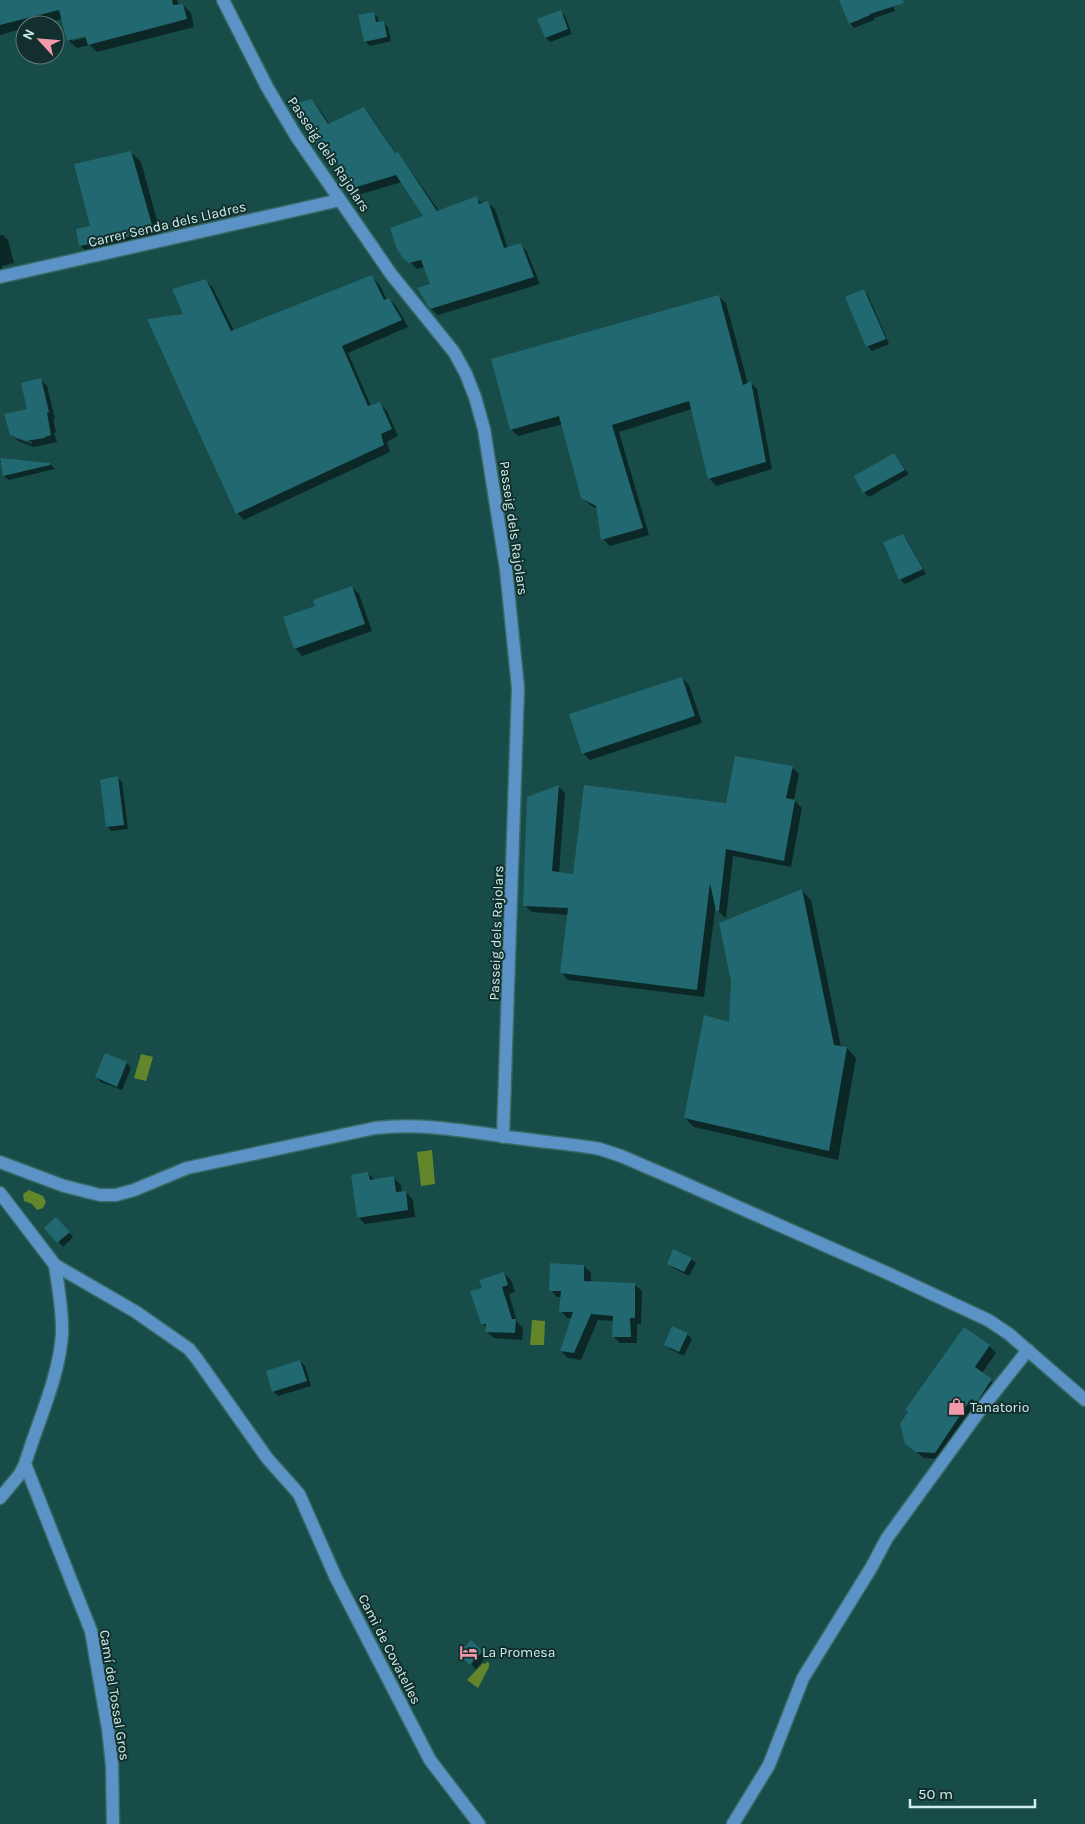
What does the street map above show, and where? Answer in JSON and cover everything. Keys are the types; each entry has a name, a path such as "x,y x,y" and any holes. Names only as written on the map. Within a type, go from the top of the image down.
{"street":[{"name":"Passeig dels Rajolars","path":"223,0 267,86 296,136 391,274 454,352 466,374 475,397 484,430 506,569 518,688 503,1136"},
{"name":"Carrer Senda dels Lladres","path":"0,277 340,200"},
{"path":"1,1166 64,1186 100,1195 116,1195 134,1190 187,1168 391,1126 435,1126 580,1145 621,1156 969,1310 988,1320 1028,1350 1085,1400"},
{"path":"0,1193 55,1265 62,1324 60,1350 51,1386 22,1469 0,1498"},
{"name":"Camì de Covatelles","path":"55,1265 136,1312 189,1350 235,1410 267,1458 299,1494 336,1578 430,1760 479,1824"},
{"path":"732,1824 769,1765 803,1678 871,1568 887,1538 978,1413 1028,1350"},
{"name":"Camí del Tossal Gros","path":"22,1469 91,1631 108,1729 112,1765 113,1824"}],"shaded area":[{"path":"141,1054 153,1057 146,1081 134,1078"},
{"path":"432,1150 435,1184 421,1186 417,1152"},
{"path":"29,1190 43,1196 46,1202 43,1208 37,1210 32,1204 24,1201 23,1194"},
{"path":"532,1320 545,1321 544,1345 530,1345"},
{"path":"487,1662 489,1667 478,1688 467,1680 483,1663"}],"building":[{"path":"0,0 172,0 173,5 183,4 187,19 88,45 85,36 67,41 65,15 60,15 59,10 39,15 15,15 15,21 0,25"},
{"path":"839,0 903,0 904,3 870,14 849,24"},
{"path":"561,10 568,29 545,38 537,19"},
{"path":"374,12 376,22 384,21 387,37 364,42 358,15"},
{"path":"312,99 328,124 364,107 395,153 398,152 437,211 477,196 479,204 488,201 504,248 521,243 534,277 430,309 417,288 430,284 421,260 409,263 402,257 397,249 390,228 423,216 396,175 353,188 329,151 323,153 290,105"},
{"path":"131,151 154,232 79,246 76,229 90,226 74,164"},
{"path":"372,275 384,300 389,298 402,320 342,346 368,406 380,402 392,429 381,434 384,445 236,514 147,319 183,314 172,289 206,279 231,331"},
{"path":"864,289 886,339 866,347 845,297"},
{"path":"719,295 743,385 751,381 766,462 708,479 689,401 612,425 643,528 601,540 596,506 581,498 559,416 510,430 491,359"},
{"path":"41,378 49,412 47,413 51,435 45,438 26,441 10,435 4,414 27,409 21,383"},
{"path":"894,453 905,470 863,493 854,476"},
{"path":"0,458 50,463 50,465 3,476"},
{"path":"903,534 923,569 899,580 883,542"},
{"path":"352,586 365,624 294,649 283,617 315,606 313,600"},
{"path":"682,677 695,716 582,754 569,714"},
{"path":"735,756 793,766 786,798 795,800 784,861 726,849 719,911 716,911 710,883 697,990 560,973 568,908 523,906 527,797 559,785 552,871 573,874 584,785 726,803"},
{"path":"118,776 124,825 106,827 100,780"},
{"path":"802,889 834,1045 847,1047 829,1151 684,1118 704,1015 729,1022 731,981 719,923"},
{"path":"105,1053 127,1062 117,1087 95,1077"},
{"path":"368,1172 370,1180 394,1176 396,1192 406,1191 408,1210 357,1218 351,1175"},
{"path":"56,1217 70,1232 57,1243 44,1228"},
{"path":"673,1249 692,1258 684,1272 667,1264"},
{"path":"550,1263 584,1265 584,1281 635,1283 635,1318 630,1318 631,1337 612,1337 613,1316 591,1314 574,1353 560,1351 573,1312 559,1312 561,1291 549,1291"},
{"path":"504,1272 508,1285 502,1287 512,1319 516,1319 515,1333 485,1332 486,1324 481,1324 470,1291 482,1288 479,1280"},
{"path":"672,1326 688,1333 679,1352 664,1345"},
{"path":"964,1327 990,1345 975,1367 992,1379 977,1402 971,1399 935,1453 916,1452 905,1444 900,1424 908,1412 905,1410"},
{"path":"300,1360 307,1381 272,1392 266,1371"},
{"path":"471,1640 483,1651 470,1665 458,1654"}],"place":[{"name":"Tanatorio","path":"956,1407"},
{"name":"La Promesa","path":"468,1652"}]}
